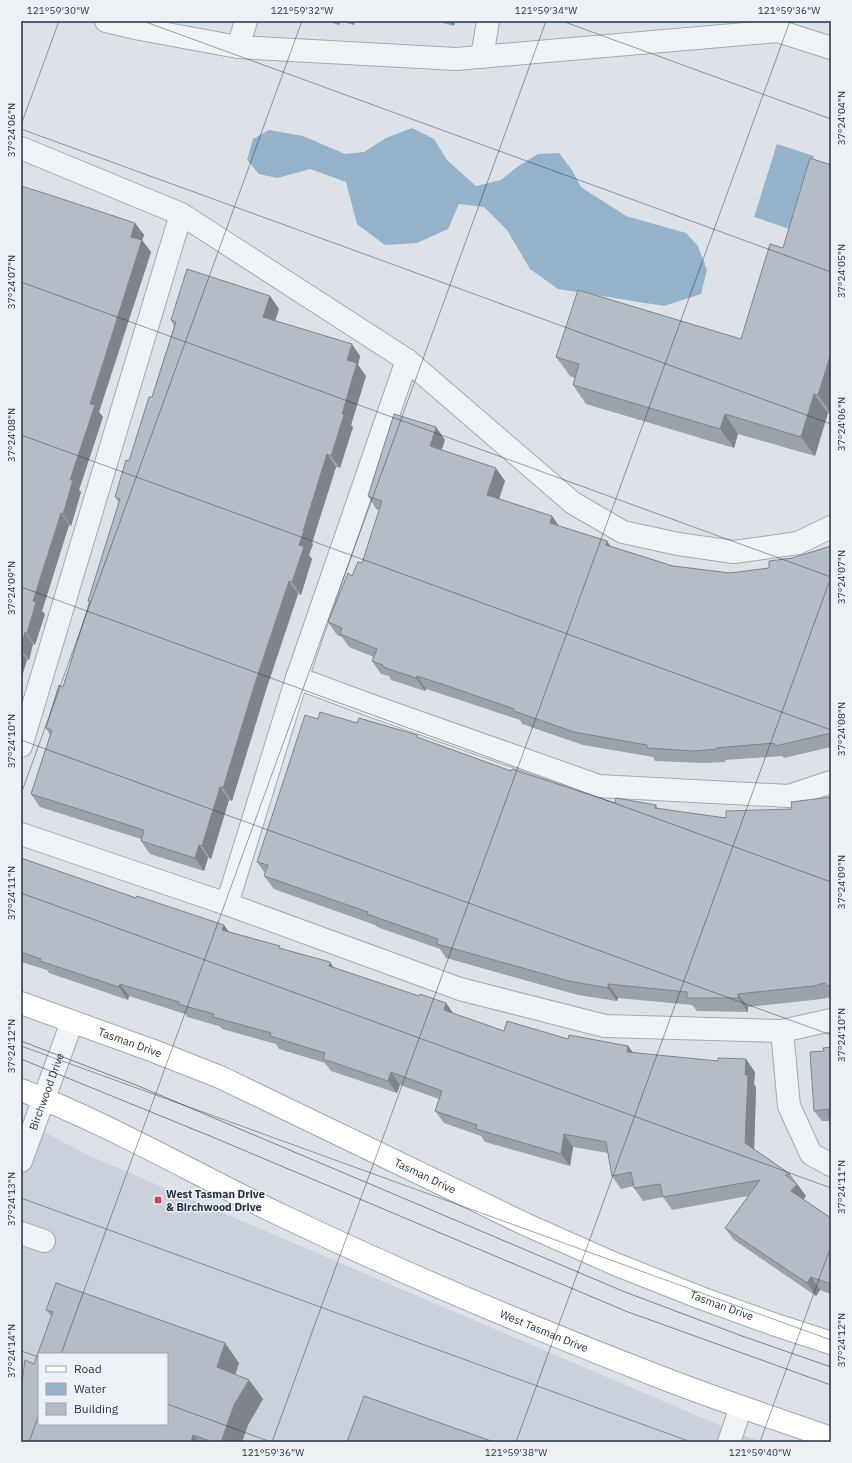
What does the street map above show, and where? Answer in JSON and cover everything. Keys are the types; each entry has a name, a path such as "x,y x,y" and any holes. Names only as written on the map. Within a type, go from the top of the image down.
{"main road":[{"name":"Tasman Drive","path":"21,1003 220,1076 527,1225 615,1264 722,1306 831,1343"},
{"path":"21,1090 44,1099"},
{"name":"West Tasman Drive","path":"44,1099 117,1132 283,1216 406,1273 575,1344 741,1407"},
{"path":"741,1407 831,1438"}],"street":[{"path":"106,21 140,29 238,47 456,59 778,31 831,48"},
{"path":"238,47 246,21"},
{"path":"482,57 488,21"},
{"path":"21,148 181,214 406,360 573,503 623,532 678,544 734,552 798,543 831,527"},
{"path":"21,746 181,214"},
{"path":"227,904 297,678 406,360"},
{"path":"297,678 599,786 789,796 831,782"},
{"path":"21,834 227,904 460,989 605,1026 782,1030 831,1020"},
{"name":"Birchwood Drive","path":"21,1162 72,1022"},
{"path":"782,1030 789,1106 811,1154 831,1165"},
{"path":"21,1233 44,1241"},
{"path":"729,1442 741,1407"}],"shaded area":[{"path":"21,1120 88,1155 740,1434 762,1442 21,1442"}],"water":[{"path":"412,128 434,139 447,160 476,186 501,180 517,167 538,154 559,153 572,170 581,187 626,216 686,233 698,246 707,270 701,294 664,306 558,289 530,269 507,230 484,207 459,204 448,229 417,243 385,245 357,224 346,182 310,169 277,178 259,174 247,160 253,139 269,130 303,136 345,154 364,152 386,138"},
{"path":"777,144 814,156 790,229 754,217"}],"building":[{"path":"810,158 831,165 831,353 818,395 814,394 801,437 725,414 720,429 573,385 579,364 556,357 578,290 741,339 770,244 783,248"},
{"path":"21,186 135,223 131,237 142,240 90,404 95,405 70,480 73,480 63,514 61,513 33,601 36,602 27,633 25,632 21,645"},
{"path":"187,269 270,296 263,317 352,344 347,360 357,363 342,414 344,415 331,456 327,454 303,531 299,545 304,547 292,582 289,581 257,677 223,788 220,787 202,846 199,845 195,858 141,841 144,830 31,794 52,730 46,728 59,685 63,687 120,499 115,497 126,460 129,461 149,397 152,397 176,322 171,320"},
{"path":"394,414 436,427 430,446 496,468 487,495 552,516 550,523 607,541 606,545 673,566 730,573 769,568 769,561 792,558 831,546 831,733 775,746 774,743 694,751 647,748 647,745 574,732 448,686 417,676 416,678 383,667 383,665 372,661 377,649 340,634 342,628 328,622 348,573 352,576 358,562 362,563 382,501 368,496"},
{"path":"320,712 357,723 359,718 417,735 417,737 511,771 512,769 615,803 616,798 656,805 655,808 726,818 726,811 792,809 791,802 831,797 831,985 827,986 825,983 813,986 738,994 738,998 687,998 687,992 608,984 608,988 569,981 437,944 438,939 367,914 368,912 264,876 268,865 257,862 305,715 318,719"},
{"path":"21,858 136,898 137,896 224,925 222,930 330,962 329,966 419,996 420,994 446,1003 444,1010 504,1031 507,1021 568,1039 569,1035 628,1046 627,1052 718,1061 718,1058 746,1059 745,1075 748,1075 745,1143 790,1174 785,1175 797,1184 791,1191 831,1218 831,1284 811,1277 807,1283 725,1228 760,1180 663,1197 660,1184 634,1188 631,1172 612,1176 606,1142 564,1134 561,1154 476,1129 477,1125 435,1111 442,1091 391,1072 388,1081 323,1059 325,1053 270,1036 271,1033 213,1017 214,1014 178,1004 179,1002 120,984 119,987 40,961 41,959 21,952"},
{"path":"831,1047 831,1132 828,1109 814,1111 810,1052 824,1051 823,1048"},
{"path":"56,1283 225,1343 217,1367 249,1380 234,1405 221,1442 213,1442 193,1435 191,1442 21,1442 21,1389 25,1360 34,1364 38,1353 38,1425 168,1425 168,1353 38,1353 53,1312 46,1310"},
{"path":"364,1396 494,1442 347,1442"}],"tram line":[{"path":"21,1041 136,1085 625,1292 742,1336 831,1367"},
{"path":"21,1059 210,1136 628,1312 831,1385"}],"place":[{"name":"West Tasman Drive & Birchwood Drive","path":"158,1200"}]}
